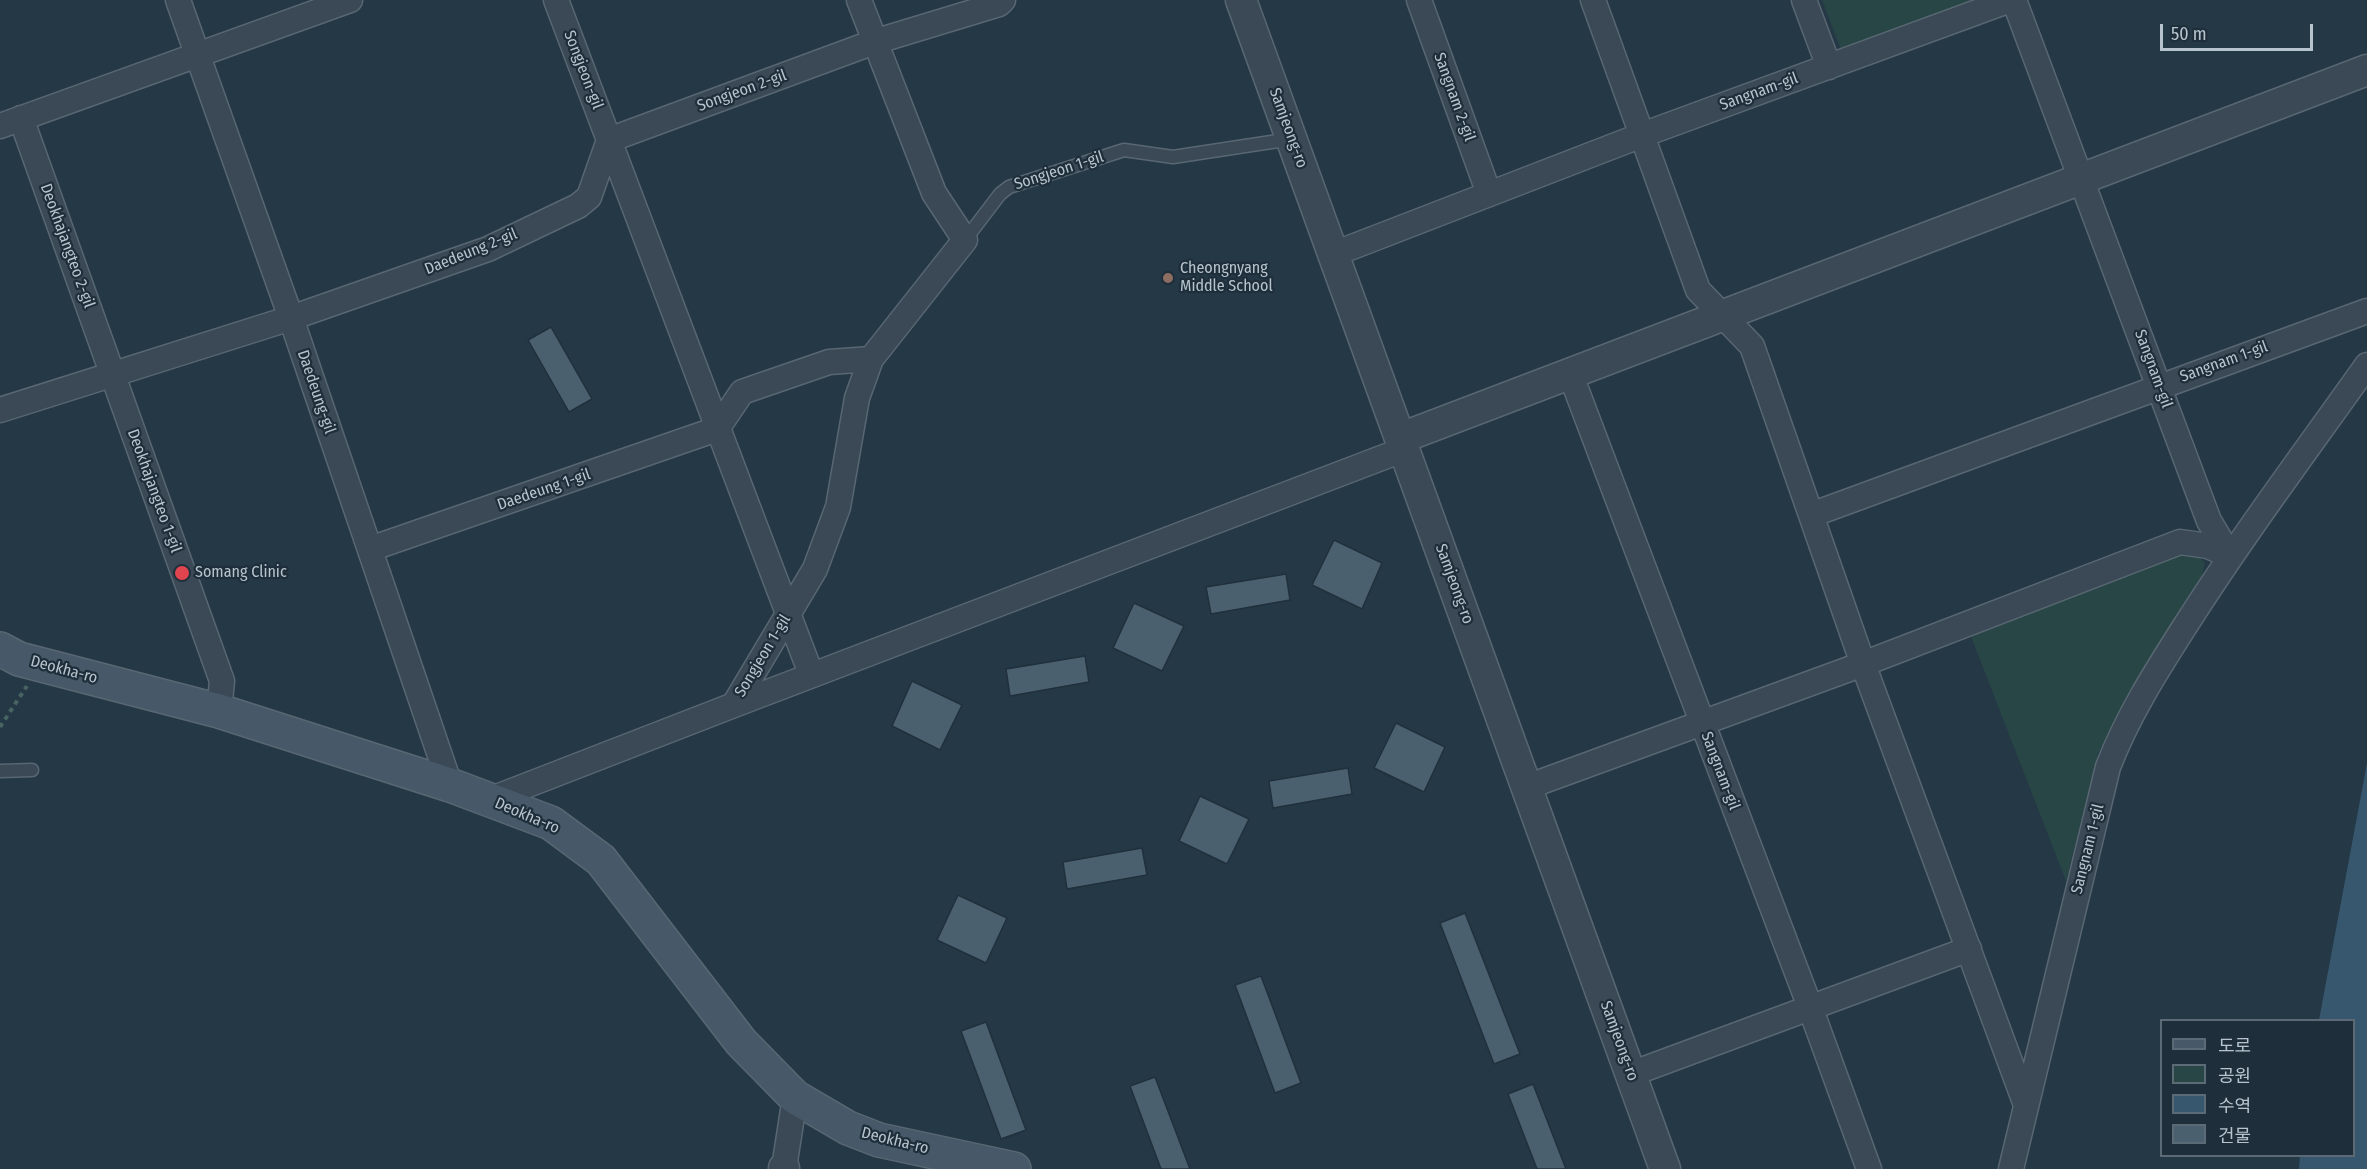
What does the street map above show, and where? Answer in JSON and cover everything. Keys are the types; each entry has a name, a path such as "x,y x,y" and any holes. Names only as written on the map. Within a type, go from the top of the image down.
{"main road":[{"name":"Deokha-ro","path":"2,654 219,711 450,785 551,823 601,860 793,1109 879,1140 1014,1169"}],"street":[{"name":"Daedeung-gil","path":"178,0 291,318 450,785"},
{"name":"Deokhajangteo 2-gil","path":"113,374 11,122 197,53 350,0"},
{"name":"Songjeon-gil","path":"556,0 811,674"},
{"path":"859,0 934,193 965,240"},
{"name":"Songjeon 2-gil","path":"609,140 874,42 999,4 1003,0"},
{"name":"Samjeong-ro","path":"1241,0 1665,1169"},
{"name":"Sangnam 2-gil","path":"1419,0 1489,194"},
{"path":"1593,0 1698,290 1752,346 1863,664 2026,1105"},
{"path":"1804,0 1829,67"},
{"name":"Sangnam-gil","path":"1334,254 1642,135 2012,0 2082,178 2209,520 2230,556"},
{"path":"734,705 1403,443 1570,373 2367,70"},
{"name":"Daedeung 2-gil","path":"291,318 488,249 578,206 589,197 609,140"},
{"name":"Songjeon 1-gil","path":"489,800 734,705 815,569 838,507 857,398 871,359 965,240"},
{"name":"Sangnam 1-gil","path":"1811,515 2367,311"},
{"path":"0,410 291,318"},
{"path":"717,429 742,392 829,362 871,359"},
{"name":"Sangnam 1-gil","path":"2011,1169 2108,767 2121,735 2143,693 2230,556 2367,365"},
{"name":"Sangnam-gil","path":"1570,373 1869,1169"},
{"name":"Deokhajangteo 1-gil","path":"113,374 222,681 219,711"},
{"name":"Daedeung 1-gil","path":"370,549 717,429"},
{"path":"1527,787 1863,664 2180,542 2201,544 2230,556"},
{"path":"1631,1074 1969,949"},
{"path":"784,1169 793,1109"}],"lane":[{"name":"Songjeon 1-gil","path":"965,240 1000,194 1009,187 1124,150 1173,157 1292,139"},
{"path":"0,771 32,770"}],"green space":[{"path":"1822,0 1975,0 1841,50"},
{"path":"2187,549 2195,552 2205,563 2202,576 2116,718 2098,754 2066,881 1970,634"}],"water":[{"path":"2367,763 2367,1169 2299,1169 2300,1157 2355,1157 2355,1019 2319,1019"}],"building":[{"path":"551,327 592,399 569,412 528,340"},
{"path":"1334,540 1382,563 1362,609 1312,585"},
{"path":"1286,574 1290,600 1211,614 1206,587"},
{"path":"1134,603 1184,626 1162,671 1113,648"},
{"path":"1085,656 1089,682 1010,696 1006,669"},
{"path":"912,681 962,705 940,750 892,726"},
{"path":"1396,723 1445,747 1424,792 1374,768"},
{"path":"1348,768 1352,794 1273,808 1269,781"},
{"path":"1200,796 1249,819 1227,864 1179,841"},
{"path":"1142,848 1147,875 1067,889 1063,862"},
{"path":"958,895 1007,918 986,963 937,940"},
{"path":"1465,913 1520,1054 1494,1064 1440,923"},
{"path":"1261,976 1301,1083 1275,1093 1235,985"},
{"path":"986,1022 1026,1130 1001,1139 961,1031"},
{"path":"1155,1077 1190,1169 1161,1169 1130,1086"},
{"path":"1533,1084 1566,1169 1537,1169 1508,1094"}],"place":[{"name":"Cheongnyang Middle School","path":"1168,278"},
{"name":"Somang Clinic","path":"182,573"}]}
